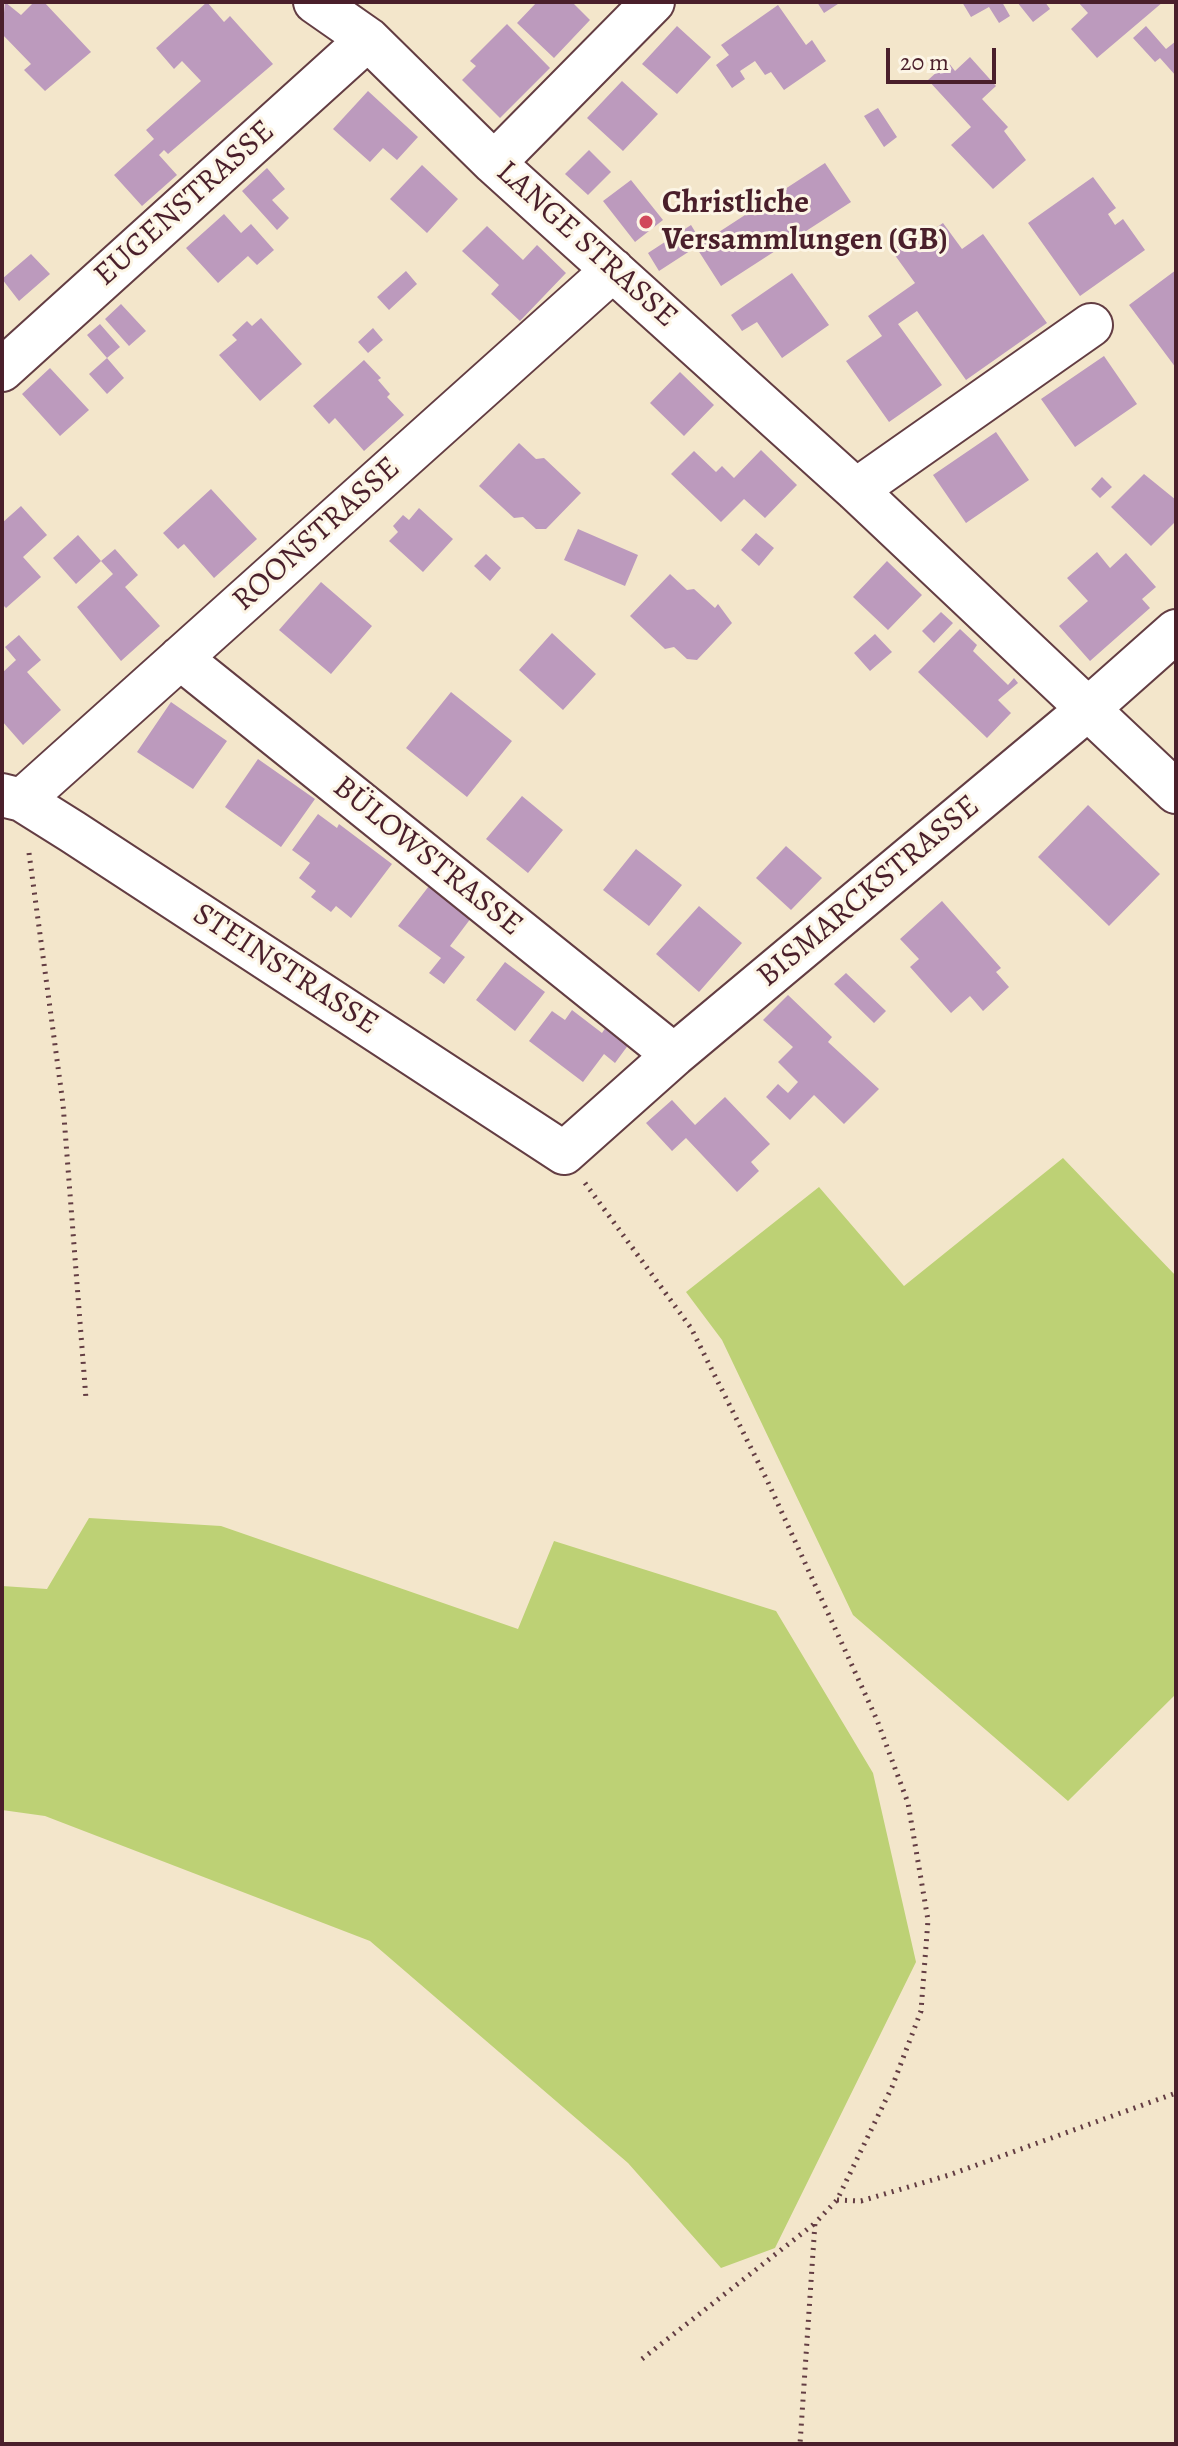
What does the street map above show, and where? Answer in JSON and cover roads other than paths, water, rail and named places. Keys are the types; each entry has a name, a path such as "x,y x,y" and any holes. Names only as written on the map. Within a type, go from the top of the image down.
{"street":[{"name":"LANGE STRASSE","path":"315,2 368,39 494,163 856,490 1176,792"},
{"path":"494,163 653,2"},
{"name":"EUGENSTRASSE","path":"2,370 368,39"},
{"name":"ROONSTRASSE","path":"12,798 180,658 613,270"},
{"path":"856,490 1091,325"},
{"name":"BISMARCKSTRASSE","path":"564,1153 674,1055 1088,709 1176,631"},
{"name":"BÜLOWSTRASSE","path":"180,658 674,1055"},
{"name":"STEINSTRASSE","path":"12,798 564,1153"}],"place":[{"name":"Christliche Versammlungen (GB)","path":"646,222"}]}
